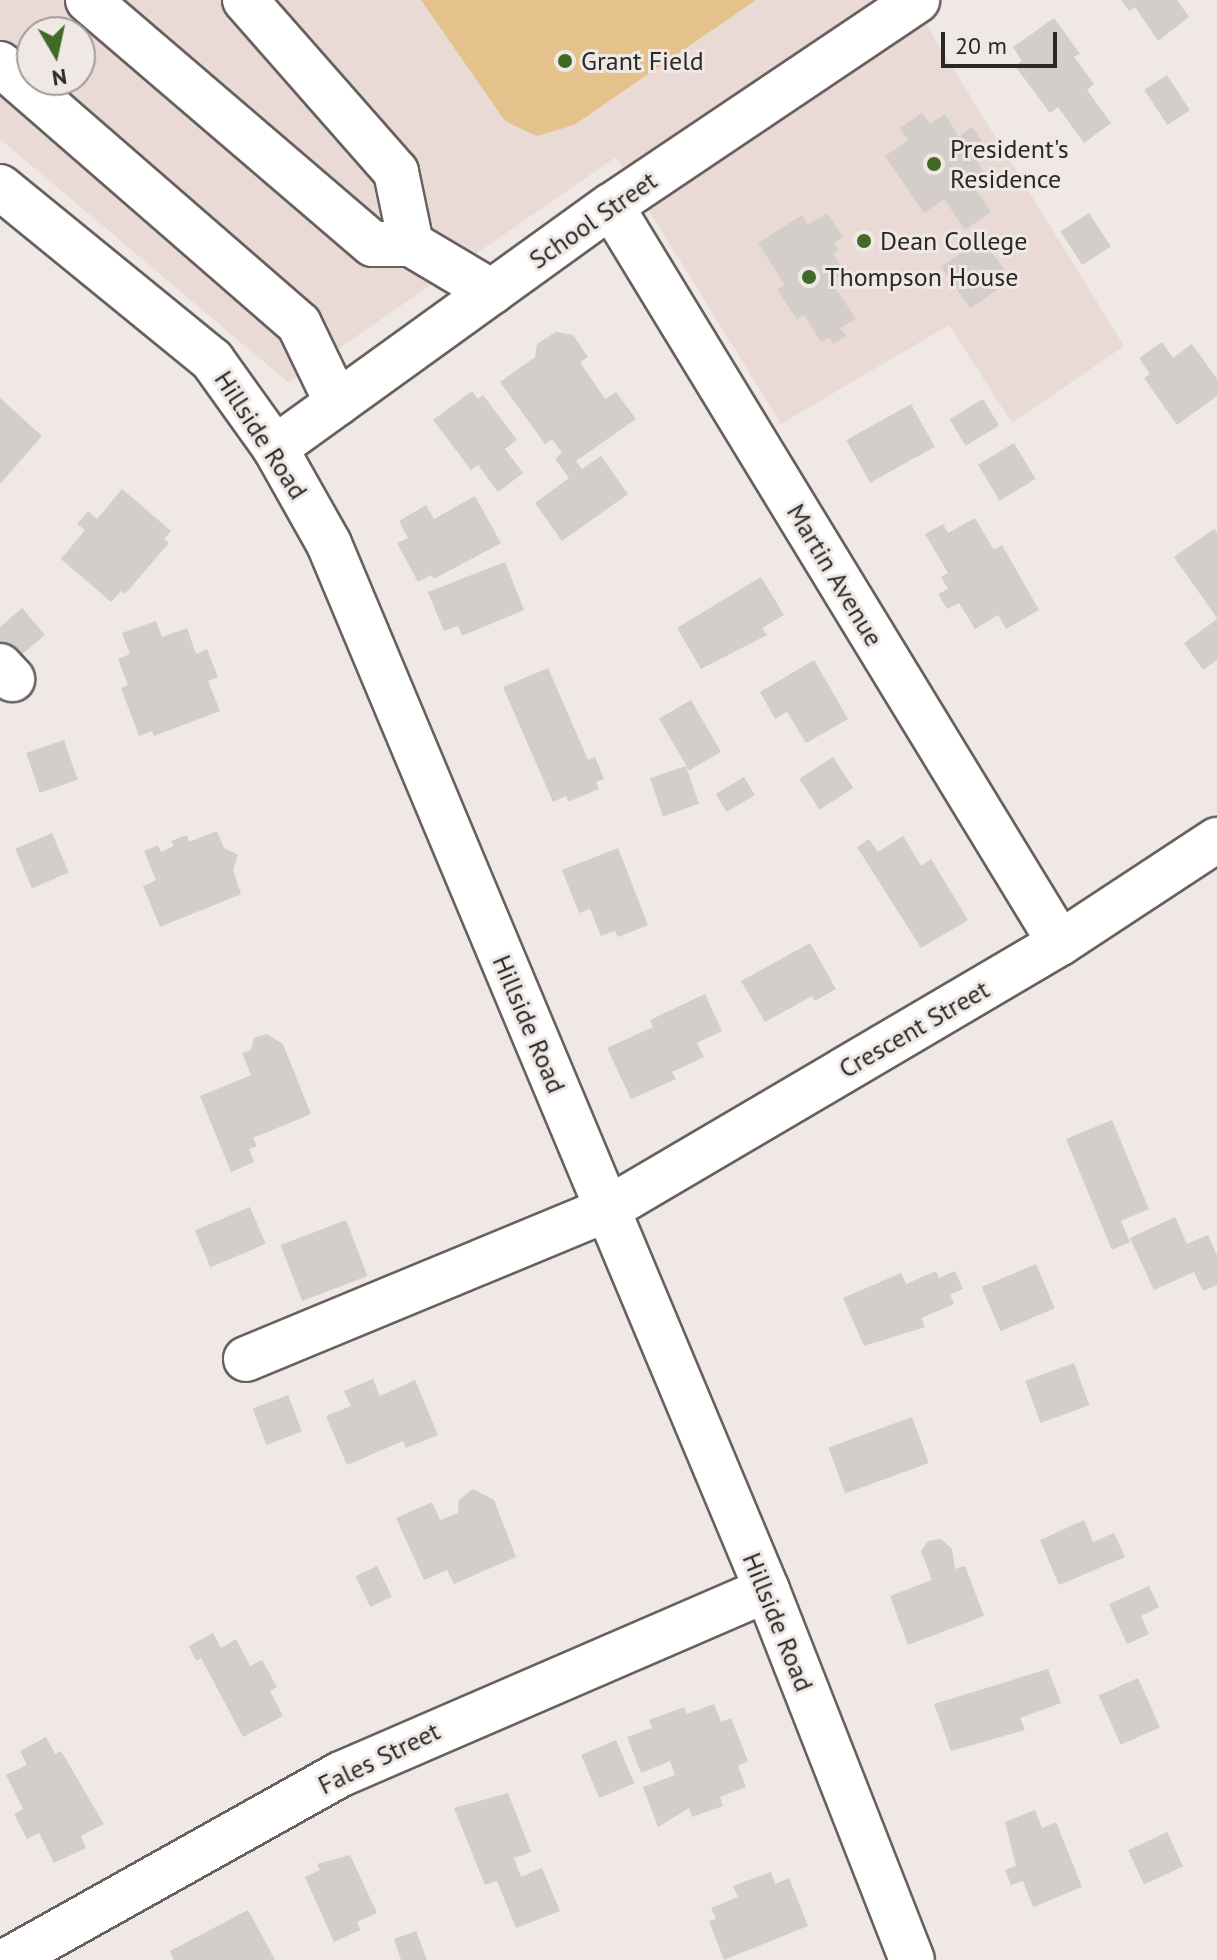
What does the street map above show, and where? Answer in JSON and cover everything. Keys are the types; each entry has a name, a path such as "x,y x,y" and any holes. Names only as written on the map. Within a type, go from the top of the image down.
{"street":[{"path":"88,0 373,244 411,244 492,292"},
{"path":"245,0 396,172 411,244"},
{"name":"School Street","path":"275,448 611,206 917,0"},
{"path":"0,64 299,324 337,403"},
{"name":"Hillside Road","path":"0,187 212,360 275,448 329,544 767,1590 912,1960"},
{"name":"Martin Avenue","path":"611,206 1060,943"},
{"name":"Crescent Street","path":"246,1359 606,1210 1060,943 1217,840"},
{"name":"Fales Street","path":"8,1960 341,1774 767,1590"}],"shaded area":[{"name":"Dean College","path":"0,0 911,0 1124,346 1012,423 949,325 781,424 616,157 289,383 0,139"},
{"name":"Grant Field","path":"421,0 756,0 574,125 537,136 505,121"}],"building":[{"path":"1121,0 1177,0 1189,17 1158,41 1135,7 1129,11"},
{"path":"1054,18 1080,54 1074,57 1094,84 1087,90 1111,123 1084,143 1058,107 1050,113 1015,66 1022,61 1013,47"},
{"path":"1167,75 1190,110 1167,125 1144,90"},
{"name":"President's Residence","path":"922,113 930,124 945,114 959,137 972,127 983,143 970,152 984,172 970,181 991,212 965,230 944,199 924,213 885,156 908,140 900,128"},
{"name":"Thompson House","path":"827,213 843,237 834,243 839,250 833,254 845,273 831,281 856,319 840,328 846,336 833,344 829,337 821,342 804,315 797,320 777,289 785,285 758,243 802,215 808,225"},
{"path":"1089,213 1111,247 1082,265 1060,232"},
{"path":"982,238 1011,280 970,308 941,267"},
{"path":"556,332 573,335 588,357 580,362 605,399 616,392 636,419 576,461 582,469 601,456 628,494 562,541 535,503 569,478 555,459 562,453 552,439 545,444 500,382 535,357 537,344"},
{"path":"1162,342 1173,358 1192,344 1217,379 1217,396 1177,425 1144,378 1150,374 1139,358"},
{"path":"472,391 478,399 483,395 517,440 505,449 523,473 498,492 478,465 471,470 433,420"},
{"path":"0,398 42,436 0,484"},
{"path":"983,399 999,426 966,446 950,419"},
{"path":"911,404 935,447 870,483 846,440"},
{"path":"1014,443 1036,479 1000,501 978,465"},
{"path":"122,489 171,531 164,539 169,543 125,594 121,591 111,602 61,559 85,530 77,524 88,511 97,519"},
{"path":"475,496 501,543 434,579 431,575 418,582 397,543 408,538 399,521 426,505 434,519"},
{"path":"975,518 994,550 1002,545 1039,610 1006,629 998,615 975,629 959,603 947,609 938,594 948,589 941,577 948,573 925,534 943,524 948,533"},
{"path":"1214,529 1217,533 1217,618 1174,557"},
{"path":"505,562 524,610 462,636 458,626 444,631 428,592"},
{"path":"761,577 784,615 762,628 767,635 701,669 677,628"},
{"path":"22,608 45,635 14,661 0,645 0,627"},
{"path":"1217,619 1217,660 1203,670 1184,643"},
{"path":"156,621 162,637 187,628 196,654 207,649 218,677 208,681 220,711 154,736 152,731 139,736 121,688 128,685 118,659 130,654 122,633"},
{"path":"814,660 848,719 806,743 787,712 775,719 760,692"},
{"path":"548,668 588,760 595,757 604,779 596,782 599,789 568,802 566,796 553,802 503,687"},
{"path":"691,700 721,752 689,770 659,718"},
{"path":"64,740 78,780 40,793 26,753"},
{"path":"833,757 853,788 820,810 799,779"},
{"path":"686,766 699,804 663,816 650,778"},
{"path":"744,777 755,795 727,812 716,794"},
{"path":"217,831 224,848 238,855 233,870 241,894 160,927 143,886 156,880 144,851 158,845 161,852 174,846 171,841 187,835 189,842"},
{"path":"52,833 69,873 32,888 15,849"},
{"path":"903,836 921,866 931,859 968,920 921,948 857,847 869,839 878,852"},
{"path":"618,848 648,925 618,937 615,931 601,936 590,909 579,913 562,870"},
{"path":"810,943 836,989 815,1001 812,996 765,1022 741,981"},
{"path":"705,994 722,1031 697,1043 704,1057 672,1072 676,1079 631,1099 607,1048 653,1027 650,1020"},
{"path":"267,1034 283,1044 311,1114 253,1138 257,1146 249,1149 254,1162 231,1172 200,1096 251,1075 242,1053 251,1050 254,1038"},
{"path":"1112,1120 1149,1209 1121,1221 1130,1242 1112,1250 1066,1139"},
{"path":"250,1207 266,1244 210,1267 195,1230"},
{"path":"1175,1217 1187,1244 1208,1235 1217,1255 1217,1285 1203,1291 1194,1272 1154,1290 1130,1238"},
{"path":"346,1220 368,1276 302,1301 281,1245"},
{"path":"1036,1264 1055,1308 1000,1331 982,1287"},
{"path":"936,1271 939,1278 955,1271 963,1289 950,1294 954,1304 921,1318 925,1327 864,1346 843,1298 901,1273 906,1284"},
{"path":"1074,1363 1089,1405 1041,1423 1025,1381"},
{"path":"373,1379 380,1396 415,1380 438,1435 406,1448 403,1441 347,1465 326,1416 351,1406 344,1391"},
{"path":"288,1395 302,1431 267,1445 253,1409"},
{"path":"912,1417 929,1463 845,1493 828,1447"},
{"path":"473,1489 494,1500 516,1557 454,1584 447,1570 424,1580 396,1518 432,1502 440,1520 458,1513 459,1500"},
{"path":"1084,1520 1093,1542 1114,1533 1125,1557 1059,1585 1040,1540"},
{"path":"941,1539 952,1549 955,1569 965,1566 984,1616 908,1645 890,1596 932,1580 921,1551 928,1541"},
{"path":"377,1566 392,1597 370,1607 355,1577"},
{"path":"1149,1586 1159,1607 1141,1616 1149,1634 1127,1644 1109,1604"},
{"path":"213,1633 221,1648 236,1639 250,1666 262,1660 277,1687 270,1691 283,1716 243,1737 201,1658 196,1661 189,1646"},
{"path":"1048,1669 1061,1703 1020,1718 1025,1730 951,1751 934,1704"},
{"path":"1138,1678 1160,1727 1121,1745 1099,1695"},
{"path":"714,1704 721,1722 731,1718 748,1761 738,1766 746,1787 720,1797 723,1806 692,1817 689,1808 658,1827 643,1787 675,1775 670,1761 641,1773 627,1737 652,1728 649,1720 684,1707 687,1714"},
{"path":"46,1737 55,1754 61,1751 104,1824 81,1836 86,1848 54,1863 39,1833 27,1839 14,1814 23,1809 6,1775 27,1765 20,1751"},
{"path":"616,1740 634,1783 599,1798 581,1755"},
{"path":"508,1793 531,1852 514,1858 521,1877 542,1868 560,1911 516,1928 497,1881 485,1885 454,1808"},
{"path":"1035,1810 1042,1828 1056,1822 1082,1887 1033,1907 1023,1881 1011,1885 1005,1870 1016,1866 1005,1822"},
{"path":"1167,1832 1183,1866 1144,1885 1128,1850"},
{"path":"350,1855 377,1913 357,1922 360,1930 334,1942 305,1877 320,1870 317,1864"},
{"path":"771,1872 775,1884 789,1878 808,1926 724,1960 709,1921 716,1919 711,1908 738,1897 733,1886"},
{"path":"248,1910 275,1960 174,1960 170,1951"},
{"path":"416,1931 427,1960 401,1960 394,1939"}],"place":[{"name":"Grant Field","path":"565,61"},
{"name":"President's Residence","path":"934,164"},
{"name":"Dean College","path":"864,241"},
{"name":"Thompson House","path":"809,277"}]}
